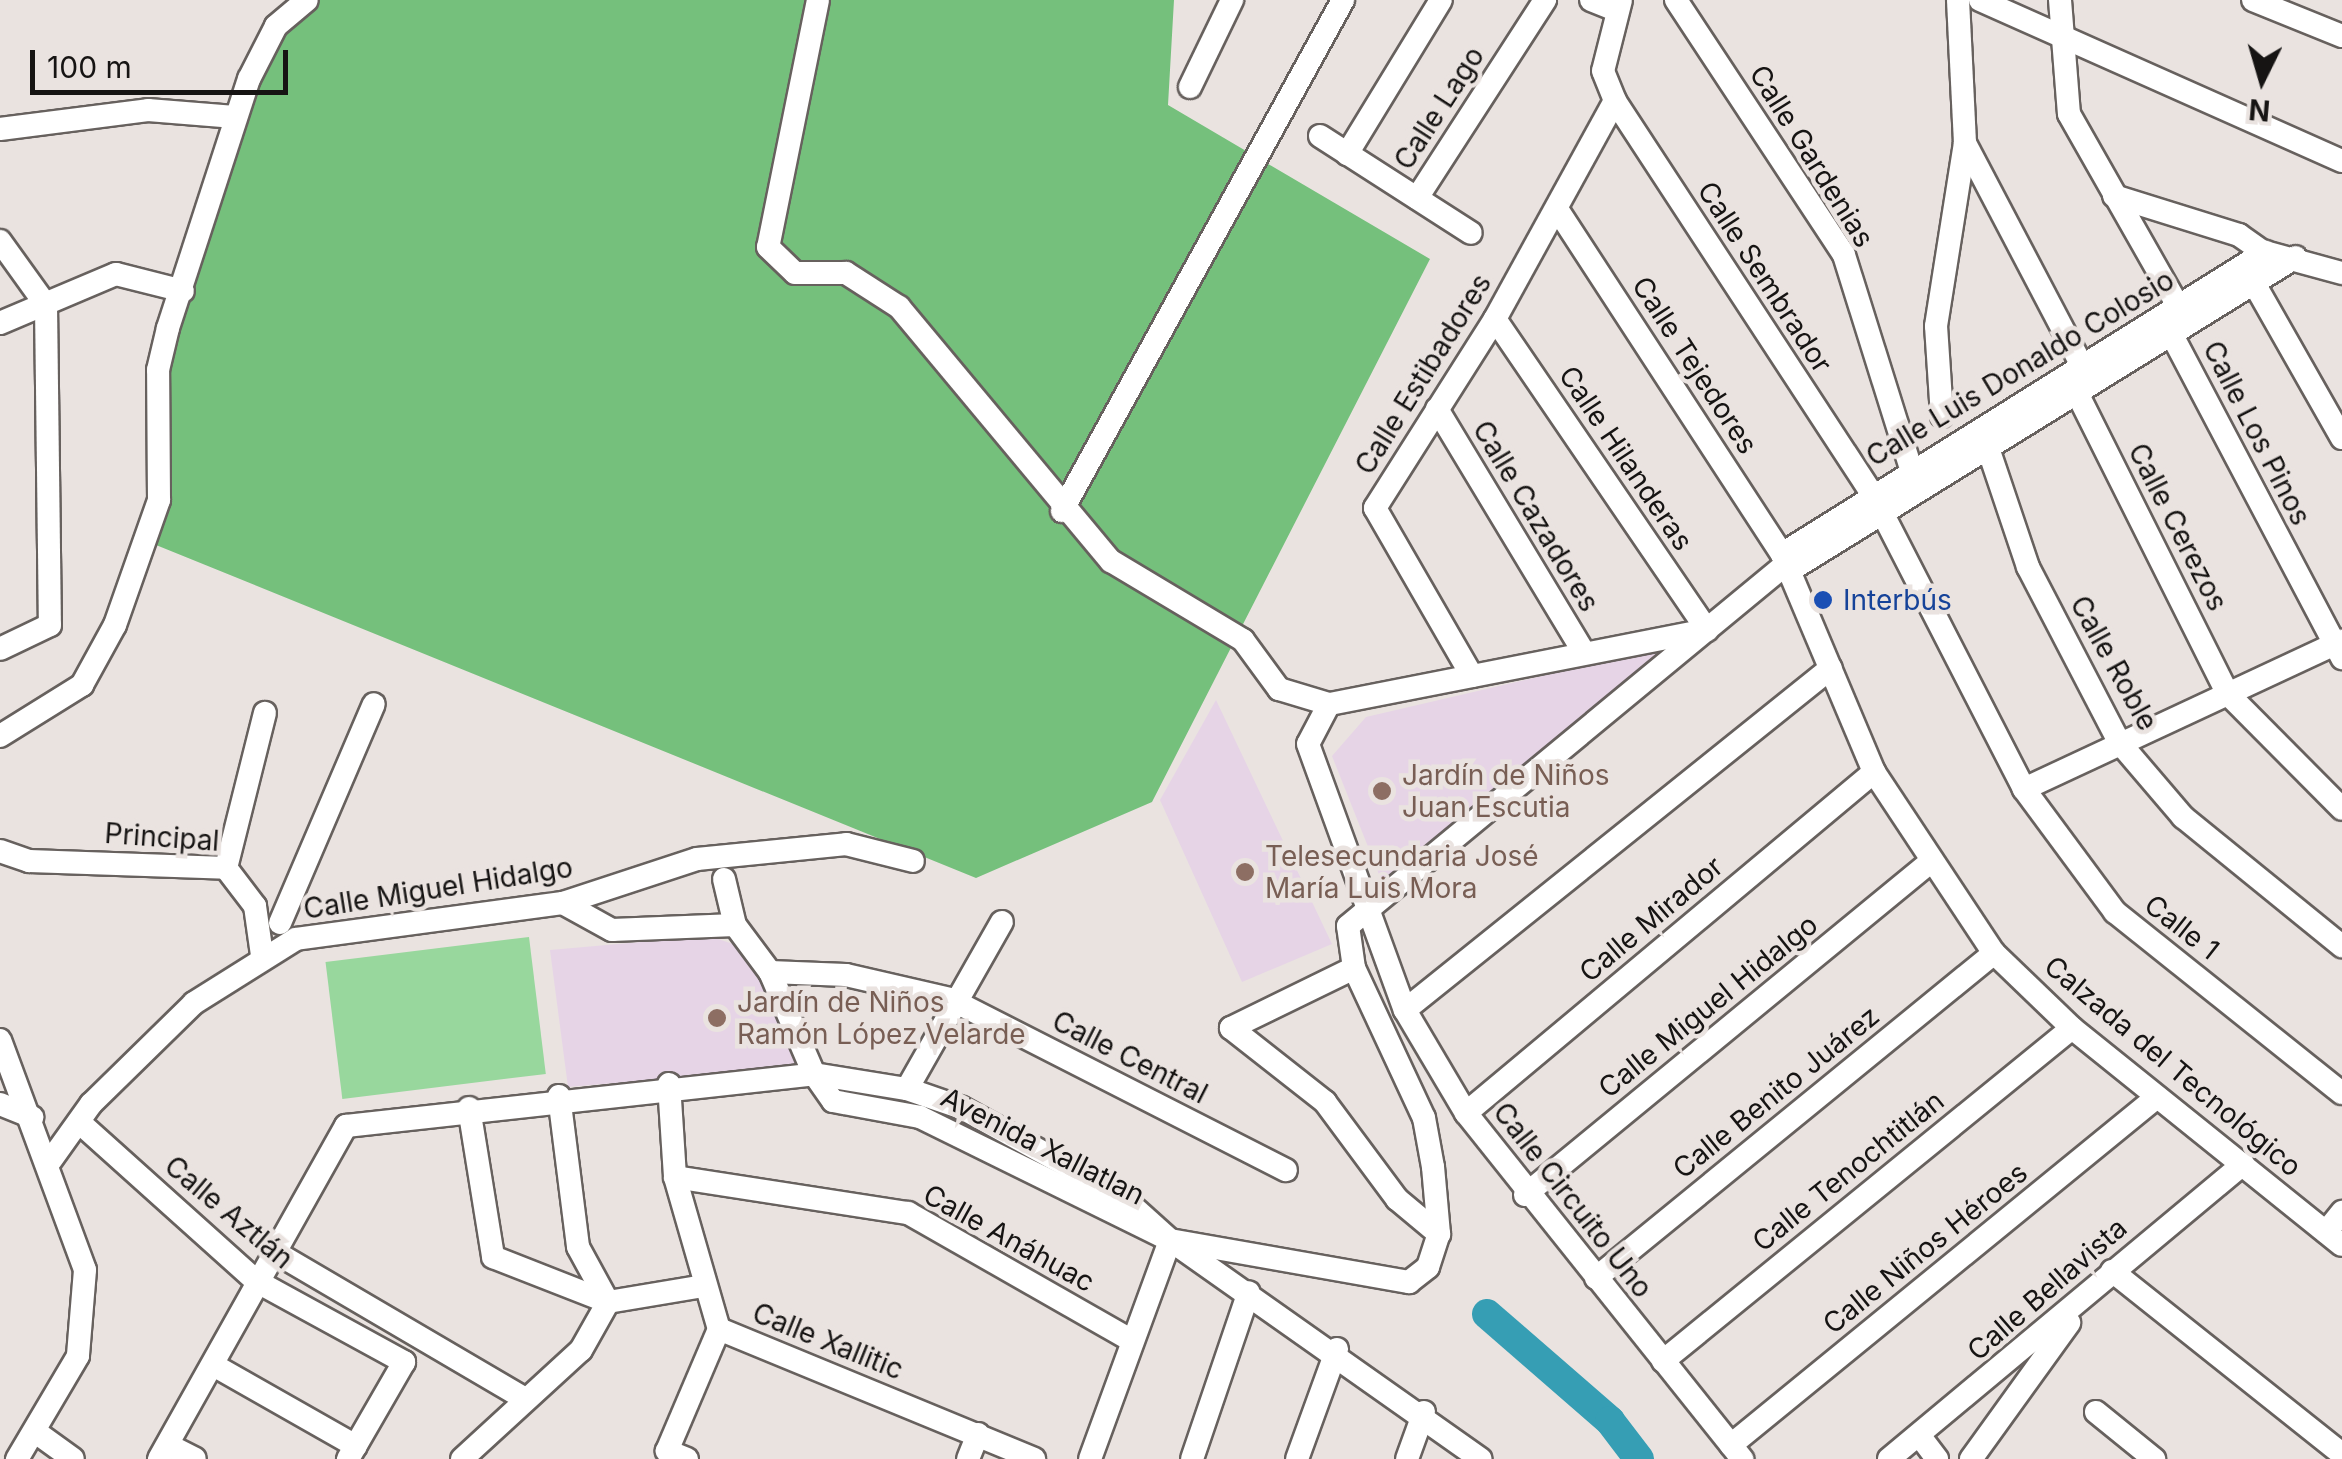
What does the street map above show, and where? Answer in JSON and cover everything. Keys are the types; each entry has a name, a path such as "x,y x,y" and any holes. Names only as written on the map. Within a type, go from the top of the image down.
{"street":[{"path":"0,736 82,685 122,608 160,500 158,370 235,117 276,26 307,0"},
{"path":"818,0 768,246 795,272 846,273 899,307 1062,511 1111,561 1242,640 1279,689 1329,704 1707,630"},
{"path":"1190,87 1232,0"},
{"path":"1062,511 1258,165 1343,0"},
{"path":"1346,154 1440,0"},
{"name":"Calle Lago","path":"1417,198 1545,0"},
{"path":"1591,0 1618,5"},
{"name":"Calle Gardenias","path":"1676,0 1844,255 1911,470"},
{"path":"1942,416 1936,326 1965,143 1958,0"},
{"path":"1980,0 2063,42 2342,160"},
{"name":"Calle Los Pinos","path":"2060,0 2069,114 2181,325 2338,649"},
{"path":"2253,0 2342,36"},
{"name":"Calle Sembrador","path":"1618,5 1603,71 1615,100 1877,502 2024,789"},
{"name":"Calle Estibadores","path":"1472,676 1377,520 1437,409 1558,209 1615,100"},
{"path":"0,129 148,110 235,117"},
{"path":"1320,136 1471,234"},
{"name":"Calle Cerezos","path":"1965,143 2082,377 2227,693 2342,809"},
{"path":"2114,196 2239,235 2281,259 2342,273"},
{"name":"Calle Tejedores","path":"1558,209 1786,563"},
{"path":"0,240 46,305 50,626 0,648"},
{"name":"Calle Luis Donaldo Colosio","path":"1877,502 1911,470 2256,285 2281,259"},
{"name":"Calle Luis Donaldo Colosio","path":"2181,325 2281,259"},
{"path":"0,324 116,274 183,291"},
{"path":"2256,285 2342,438"},
{"name":"Calle Hilanderas","path":"1495,318 1707,630"},
{"name":"Calle Luis Donaldo Colosio","path":"1367,917 1786,563 1877,502 1987,445 2082,377"},
{"name":"Calle Cazadores","path":"1437,409 1584,653"},
{"name":"Calle Roble","path":"1987,445 2028,568 2120,742 2184,817 2342,946"},
{"name":"Calzada del Tecnológico","path":"1786,563 1874,772 1929,863 1994,952 2072,1028 2156,1097 2242,1164 2337,1226"},
{"path":"2024,789 2227,693 2338,649"},
{"path":"1405,1010 1831,668"},
{"path":"255,906 288,931 374,704"},
{"name":"Calle Circuito Uno","path":"1329,704 1308,744 1367,917 1405,1010 1466,1113 1525,1195 1736,1452"},
{"path":"226,868 266,713"},
{"name":"Calle Mirador","path":"1466,1113 1874,772"},
{"name":"Calle 1","path":"2024,789 2114,912 2339,1082"},
{"name":"Calle Miguel Hidalgo","path":"51,1160 79,1122 194,1003 262,955 288,931 564,903 698,859 751,852 846,844 912,861"},
{"name":"Principal","path":"0,851 29,861 226,868 255,906 262,955"},
{"name":"Calle Miguel Hidalgo","path":"1525,1195 1929,863"},
{"path":"724,879 735,925 770,972 814,1074"},
{"path":"564,903 612,930 735,925"},
{"path":"1090,1459 1130,1340 1170,1240 1409,1282 1428,1267 1439,1234 1424,1118 1354,968 1348,926 1367,917"},
{"path":"907,1088 950,1000 1002,922"},
{"name":"Calle Benito Juárez","path":"1596,1278 1994,952"},
{"path":"1354,968 1232,1028 1325,1102 1398,1199 1439,1234"},
{"name":"Calle Central","path":"770,972 846,974 950,1000 1286,1170"},
{"name":"Calle Tenochtitlán","path":"1662,1361 2072,1028"},
{"path":"0,1040 51,1160 85,1270 86,1310 78,1356 38,1434 17,1459"},
{"path":"195,1459 164,1452 216,1366 256,1281 346,1126 559,1096 814,1074 907,1088 927,1108"},
{"name":"Avenida Xallatlan","path":"814,1074 833,1101 927,1108 1170,1240 1337,1349 1481,1459"},
{"name":"Calle Xallitic","path":"669,1084 675,1177 704,1286 720,1329 1034,1459"},
{"path":"559,1096 578,1247 608,1302"},
{"name":"Calle Niños Héroes","path":"1736,1452 2156,1097"},
{"path":"0,1104 33,1117"},
{"path":"469,1108 493,1258 608,1302 704,1286"},
{"name":"Calle Aztlán","path":"79,1122 256,1281 404,1362 352,1452"},
{"name":"Calle Bellavista","path":"1890,1459 2242,1164"},
{"name":"Calle Anáhuac","path":"675,1177 908,1213 1130,1340"},
{"path":"273,1251 522,1397"},
{"path":"2112,1271 2342,1454"},
{"path":"1192,1459 1249,1292"},
{"path":"1971,1459 2088,1296"},
{"path":"462,1459 522,1397 580,1350 608,1302"},
{"path":"677,1455 720,1329"},
{"path":"1297,1459 1337,1349"},
{"path":"216,1366 352,1452"},
{"path":"1406,1459 1424,1412"},
{"path":"2096,1412 2154,1459"},
{"path":"38,1434 72,1459"},
{"path":"968,1459 978,1434"},
{"path":"1920,1435 1938,1459"}],"shaded area":[{"path":"1680,644 1384,887 1332,756 1366,717"},
{"name":"Telesecundaria José María Luis Mora","path":"1216,700 1332,944 1242,982 1160,800"},
{"path":"709,936 739,946 761,969 801,1067 568,1087 550,950"}],"green space":[{"path":"318,0 1174,0 1168,105 1430,259 1152,802 976,878 156,545 156,350 272,35"},
{"path":"529,937 546,1074 342,1099 326,962"}],"waterway":[{"path":"1487,1314 1610,1421 1639,1459"}],"place":[{"name":"Interbús","path":"1823,600"},
{"name":"Jardín de Niños Juan Escutia","path":"1382,791"},
{"name":"Telesecundaria José María Luis Mora","path":"1245,872"},
{"name":"Jardín de Niños Ramón López Velarde","path":"717,1018"}]}
